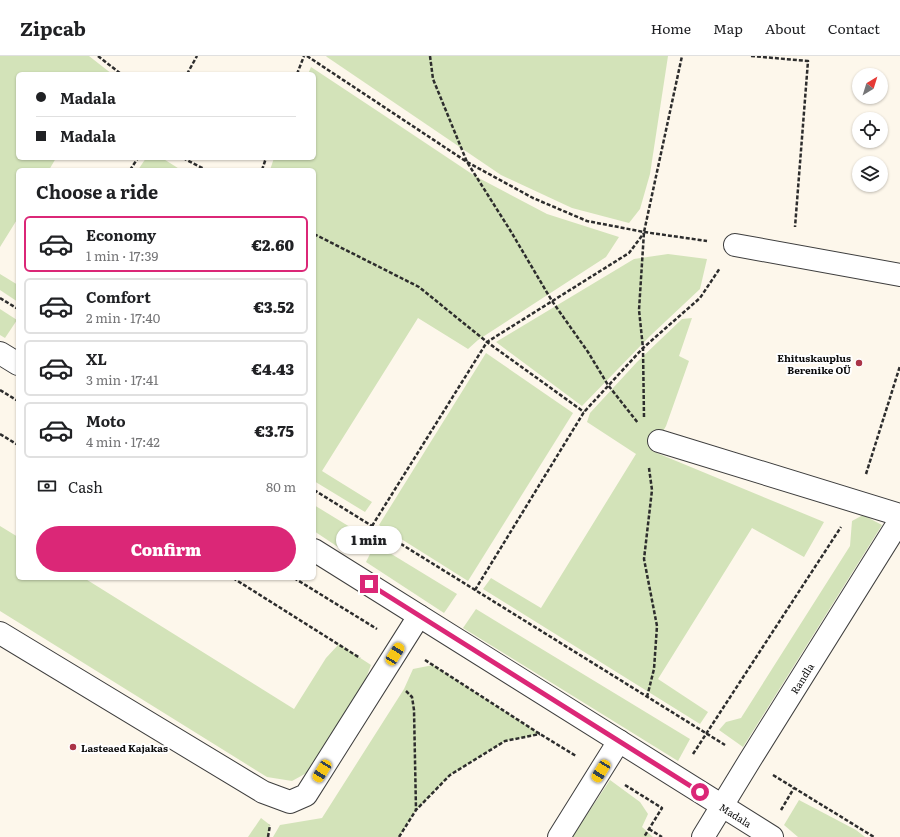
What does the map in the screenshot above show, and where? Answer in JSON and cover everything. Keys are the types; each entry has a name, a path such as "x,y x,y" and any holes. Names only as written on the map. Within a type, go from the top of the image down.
{"street":[{"path":"735,245 900,275"},
{"path":"0,353 16,363"},
{"path":"659,441 900,515"},
{"name":"Randla","path":"703,837 900,520"},
{"name":"Madala","path":"316,551 772,837"},
{"path":"0,633 263,792 290,802 306,796 419,616"},
{"path":"559,837 619,741"}],"path":[{"path":"98,56 118,72"},
{"path":"188,72 196,56"},
{"path":"298,72 304,56"},
{"path":"307,56 467,162 533,198 587,221 644,232 735,245 700,298 644,348 584,412 475,590"},
{"path":"430,56 433,79 467,162 510,230 552,301 588,352 608,385 644,432 659,441"},
{"path":"372,526 487,342 629,253 644,232 682,56"},
{"path":"751,56 808,61 792,255"},
{"path":"187,160 202,168"},
{"path":"316,235 419,287 487,342 584,412"},
{"path":"0,298 16,308"},
{"path":"690,758 857,502 900,366"},
{"path":"0,390 16,400"},
{"path":"0,434 16,444"},
{"path":"316,491 874,837"},
{"path":"236,580 384,672 404,688 412,697 414,710 416,810"},
{"path":"399,837 416,810 450,775 505,741 540,734"},
{"path":"779,814 794,788"},
{"path":"649,829 662,837"}],"green space":[{"path":"0,56 89,56 109,72 16,72 16,160 55,160 50,168 16,168 16,221 0,247"},
{"path":"326,56 668,56 650,174 640,209 629,223 572,208 501,175"},
{"path":"311,67 475,176 547,214 619,237 606,257 478,340 468,349 418,318 322,471 372,502 365,512 316,482 316,168 271,168 273,160 316,160 316,72 309,72"},
{"path":"145,160 165,160 178,168 139,168"},
{"path":"668,254 707,259 700,289 650,336 582,406 496,342 634,259"},
{"path":"0,274 16,284 16,301 0,290"},
{"path":"0,309 16,319 16,322 5,338 0,335"},
{"path":"692,318 679,356 689,361 666,426 652,451 824,522 804,557 752,528 658,679 708,712 700,724 483,589 491,578 541,608 636,454 587,422 590,413 637,362 682,319"},
{"path":"486,353 573,413 468,581 379,525"},
{"path":"316,506 350,527 348,538 338,547 316,532"},
{"path":"863,515 882,525 743,747 719,730 726,722 741,718 850,546 852,521"},
{"path":"0,526 16,536 16,580 87,580 294,709 326,658 339,644 371,665 360,694 312,770 292,781 267,777 0,611"},
{"path":"375,544 457,594 444,613 366,562"},
{"path":"476,609 690,739 678,761 463,628"},
{"path":"433,665 540,734 505,741 450,775 416,810 399,837 273,837 280,825 322,818 404,689 413,669"},
{"path":"610,780 640,802 648,814 642,827 653,837 572,837"},
{"path":"799,800 856,830 865,837 798,837 784,825"},
{"path":"261,818 270,825 268,837 248,837"}],"place":[{"name":"Ehituskauplus Berenike OÜ","path":"859,363"},
{"name":"Lasteaed Kajakas","path":"73,747"}],"route":[{"path":"369,584 700,792"}]}
